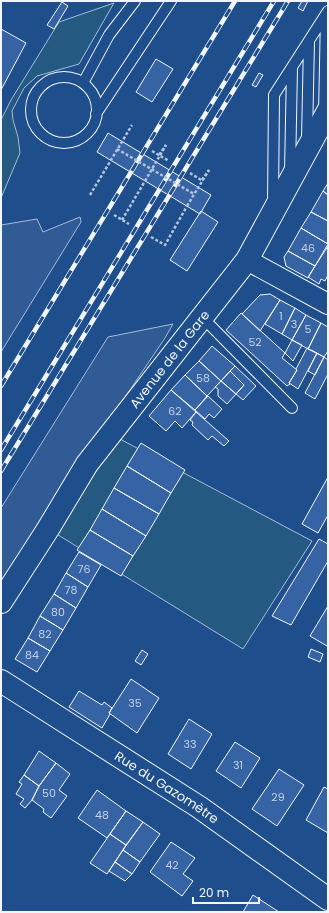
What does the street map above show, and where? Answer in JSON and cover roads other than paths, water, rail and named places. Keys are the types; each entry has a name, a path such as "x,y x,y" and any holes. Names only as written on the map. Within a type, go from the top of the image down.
{"street":[{"name":"Avenue de la Gare","path":"1,602 48,529 87,464 247,260 326,115"},
{"path":"247,260 328,304"},
{"name":"Rue du Gazomètre","path":"1,681 199,807 328,899"}],"lane":[{"path":"83,83 87,73 109,35 135,1"},
{"path":"96,114 171,1"},
{"path":"272,213 274,95 327,13"},
{"path":"326,115 327,13"},
{"path":"307,150 309,41"},
{"path":"290,182 292,68"},
{"path":"62,77 73,78 83,83 91,90 96,100 95,122 89,132 80,139 70,143 59,143 48,140 40,134 33,125 30,114 31,103 35,93 42,85 51,79 62,77"},
{"path":"202,317 292,408"}],"railway":[{"path":"1,386 235,1"},
{"path":"1,450 274,1"},
{"path":"1,471 288,1"}]}
